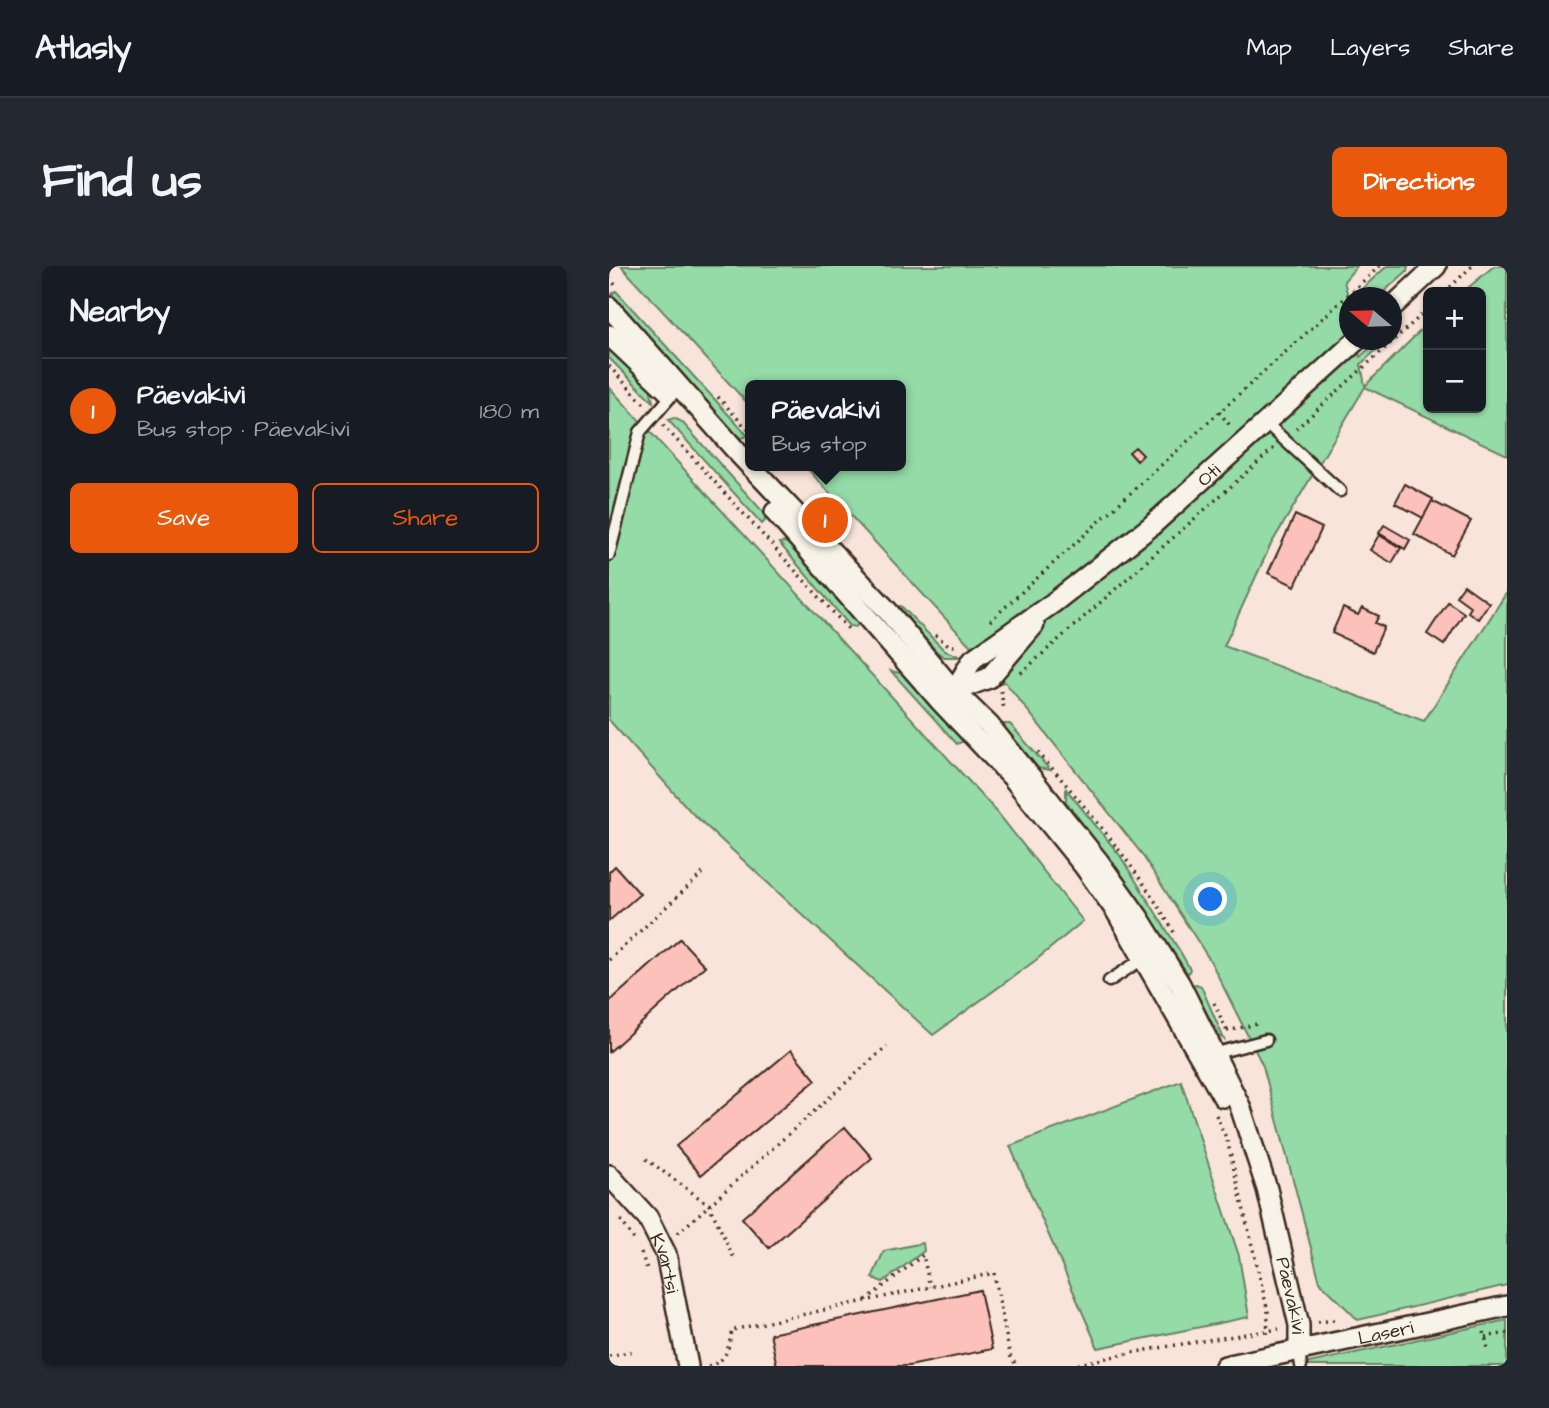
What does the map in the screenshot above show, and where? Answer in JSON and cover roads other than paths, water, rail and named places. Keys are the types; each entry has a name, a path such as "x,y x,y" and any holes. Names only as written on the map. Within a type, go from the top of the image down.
{"street":[{"path":"1402,298 1436,266"},
{"name":"Päevakivi","path":"609,307 745,461"},
{"name":"Päevakivi","path":"609,335 672,395 947,696 989,725 1099,862 1180,984 1232,1114 1261,1210 1284,1313 1300,1358"},
{"name":"Oti","path":"947,696 989,678 1053,603 1150,527 1346,350"},
{"name":"Päevakivi","path":"754,471 886,609 947,696 1084,866 1209,1056"},
{"name":"Kvartsi","path":"609,1175 648,1218 666,1254 688,1366"},
{"name":"Laseri","path":"1225,1366 1266,1357 1300,1358 1507,1306"}],"lane":[{"path":"609,555 640,432 672,395"},
{"path":"1266,423 1340,491"},
{"path":"1109,981 1144,958"},
{"path":"1209,1056 1266,1040"}],"place":[{"name":"Päevakivi","path":"825,520"}]}
